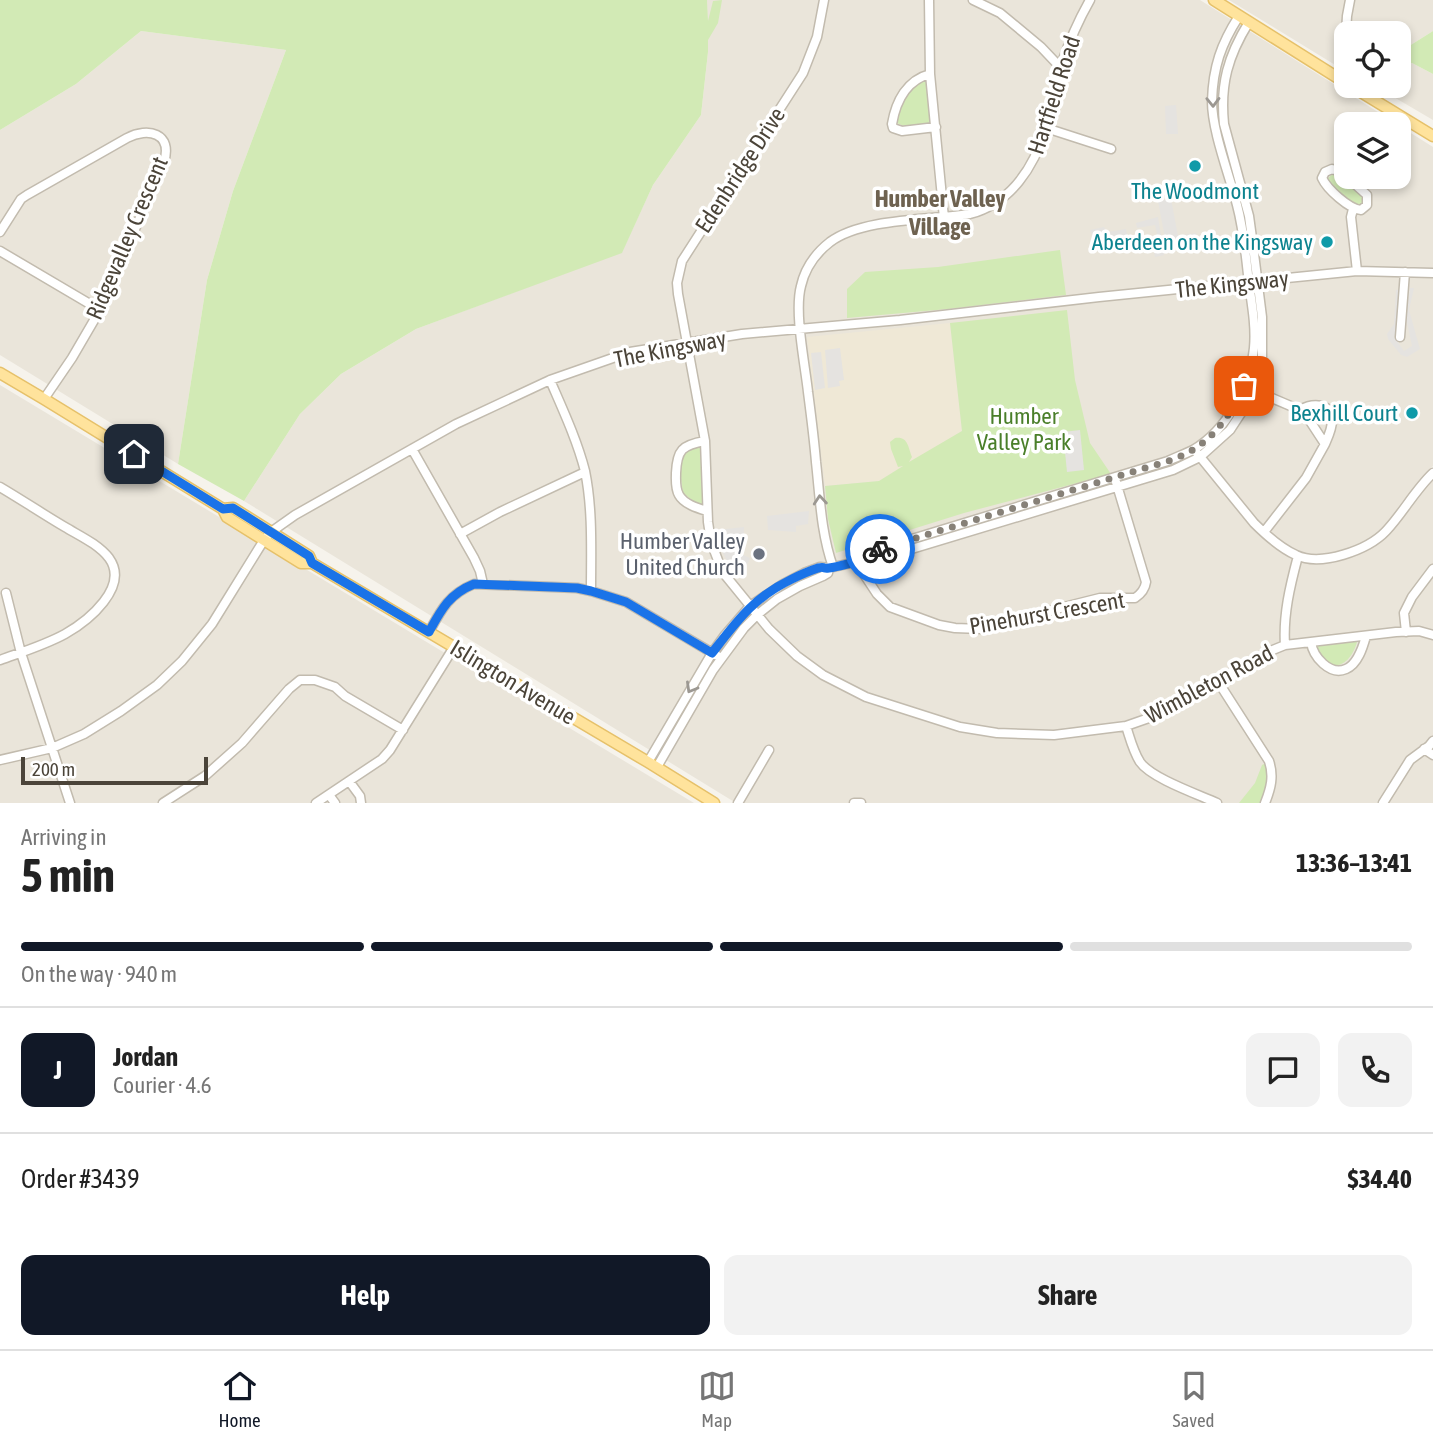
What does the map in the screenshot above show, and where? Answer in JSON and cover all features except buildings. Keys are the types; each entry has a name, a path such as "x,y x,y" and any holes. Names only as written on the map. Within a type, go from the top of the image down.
{"main road":[{"path":"1214,0 1334,75"},
{"path":"1370,98 1433,136"},
{"name":"Islington Avenue","path":"0,373 223,509 233,508 267,536 309,556 312,563 714,803"}],"street":[{"name":"Edenbridge Drive","path":"686,343 677,283 682,261 803,73 817,37 824,0"},
{"path":"930,0 930,74 944,218"},
{"path":"973,0 1000,13 1060,66"},
{"name":"Hartfield Road","path":"831,568 821,520 801,329 799,299 809,265 829,243 847,232 870,226 980,211 1012,190 1028,170 1046,128 1060,66 1090,0"},
{"path":"1347,21 1350,0"},
{"path":"652,765 712,653 725,635 750,606 794,578 820,567 831,568 856,562 862,564 1116,482 1173,470 1230,430 1245,407 1262,363 1263,328 1241,220 1213,115 1212,102 1218,54 1239,16"},
{"path":"1197,453 1230,413 1244,386 1254,348 1254,283 1249,216 1224,124 1222,94 1230,58 1249,22"},
{"path":"1215,69 1226,72"},
{"path":"930,74 916,79 906,89 892,124 893,128 902,131 936,127"},
{"path":"1046,128 1111,149"},
{"name":"Ridgevalley Crescent","path":"0,232 21,199 33,190 135,133 155,134 162,139 166,153 164,162 100,310 44,399"},
{"path":"1334,170 1325,172 1322,178 1326,185 1353,209 1364,209 1368,203 1367,195 1360,189"},
{"path":"1353,209 1351,217 1357,271"},
{"path":"0,251 100,310"},
{"name":"The Kingsway","path":"0,760 52,748 84,734 121,711 170,673 212,624 267,536 315,503 456,424 550,380 630,352 742,334 1357,271 1433,273"},
{"path":"1400,337 1405,272"},
{"name":"Wimbleton Road","path":"686,343 705,441 707,511 711,542 725,575 782,643 823,675 866,697 960,727 1034,736 1072,734 1126,726 1166,712 1217,680 1285,645 1419,631 1433,635"},
{"path":"550,380 577,444 585,471 591,538 591,591"},
{"path":"1244,386 1300,410 1325,444"},
{"path":"1264,533 1306,478 1332,425 1328,409 1311,405 1300,410"},
{"path":"705,441 681,450 676,484 678,494 682,498 707,511"},
{"path":"412,449 480,571 483,584"},
{"path":"1197,453 1264,533 1298,556 1310,558 1332,558 1371,544 1385,532 1433,473"},
{"path":"460,534 585,471"},
{"name":"Pinehurst Crescent","path":"856,562 877,594 890,607 939,625 956,628 981,629 1087,601 1135,597 1140,595 1146,582 1116,482"},
{"path":"0,487 100,548 113,564 115,571 111,591 97,610 50,642 0,660"},
{"path":"1285,645 1288,597 1298,556"},
{"path":"652,765 733,640 757,615 787,593 828,573 831,568"},
{"path":"1406,632 1404,612 1433,569"},
{"path":"429,632 440,611 452,597 463,588 474,584 577,588 626,602 720,659"},
{"path":"6,593 21,653 70,803"},
{"path":"1311,642 1314,652 1322,662 1333,669 1343,670 1357,658 1366,636"},
{"path":"316,803 382,759 454,647"},
{"path":"163,803 205,776 242,743 300,680 315,680 335,687 345,696 403,730"},
{"path":"1217,680 1269,761 1272,782 1265,803"},
{"path":"1126,726 1135,753 1141,764 1151,773 1217,803"},
{"path":"1383,803 1410,760 1433,741"},
{"path":"738,803 769,750"},
{"path":"1423,750 1433,755"},
{"path":"349,781 360,796 361,803"},
{"path":"329,795 335,803"},
{"path":"854,803 860,803"}],"shaded area":[{"path":"707,0 1200,0 1334,84 1334,98 1356,98 1378,112 1334,112 1334,189 1411,189 1411,133 1433,147 1433,466 1425,474 1433,480 1433,803 736,803 244,501 300,414 341,374 416,329 622,252 653,185 701,115 708,52"},
{"path":"1229,0 1433,0 1433,31 1411,45 1411,21 1334,21 1334,64"},
{"path":"141,31 286,50 233,191 207,280 178,464 0,355 0,130 76,84"},
{"path":"1411,63 1433,74 1433,120 1395,98 1411,98"},
{"path":"1176,105 1178,134 1166,134 1165,106"},
{"path":"1171,199 1178,236 1196,233 1197,237 1169,241 1173,237 1165,238 1158,201"},
{"path":"1158,217 1164,255 1155,257 1152,240 1158,239 1155,225 1137,228 1136,223"},
{"path":"1104,227 1107,232 1126,229 1128,239 1095,244 1090,230"},
{"path":"1410,288 1414,288 1409,310 1420,349 1407,357 1401,355 1387,334 1394,324 1396,290 1402,289 1399,323 1394,337 1404,351 1412,346 1406,318"},
{"path":"950,323 962,431 879,481 825,486 807,337"},
{"path":"840,348 844,380 839,381 840,386 828,388 825,350"},
{"path":"821,352 825,388 815,390 811,353"},
{"path":"0,385 694,803 0,803"},
{"path":"1080,430 1084,470 1067,472 1063,432"},
{"path":"809,511 808,524 796,526 796,532 768,530 767,516"},
{"path":"744,527 743,555 750,558 745,569 738,565 732,571 720,547 717,530"}],"green space":[{"path":"0,0 707,0 708,21 713,1 722,0 718,23 708,40 701,115 653,185 622,253 416,329 341,374 300,414 244,501 178,464 207,280 233,191 286,50 141,31 76,84 0,130"},
{"path":"1433,31 1433,74 1411,63 1411,45"},
{"path":"925,78 930,122 909,126 897,123 904,96"},
{"path":"1334,173 1334,188 1329,184 1328,178"},
{"path":"1335,189 1355,189 1364,196 1361,205 1355,205"},
{"path":"1060,250 1066,295 847,318 847,289 865,272 938,267"},
{"name":"Humber Valley Park","path":"1067,310 1075,380 1090,443 1111,474 964,513 836,553 828,519 825,486 879,481 903,466 898,467 891,449 890,442 895,438 903,439 907,443 912,457 909,462 962,431 950,323"},
{"path":"698,445 702,446 704,505 697,504 683,493 681,479 681,465 686,453"},
{"path":"1109,482 1111,485 861,561 860,557"},
{"path":"1354,640 1357,642 1352,654 1340,665 1329,664 1323,660 1313,644"},
{"path":"1264,764 1267,765 1268,780 1261,803 1239,803 1255,783"}],"way so far":[{"path":"880,549 1168,461 1194,449 1214,433 1225,421 1244,386"}],"place":[{"name":"The Woodmont","path":"1195,166"},
{"name":"Aberdeen on the Kingsway","path":"1327,242"},
{"name":"Bexhill Court","path":"1412,413"},
{"name":"Humber Valley United Church","path":"759,554"}],"district":[{"name":"Humber Valley Village","path":"940,213"}],"route":[{"path":"134,454 223,509 233,508 309,556 312,563 429,632 440,611 452,597 463,588 474,584 577,588 626,602 712,653 750,606 765,595 804,573 820,567 829,568 856,562 859,555 880,549"}]}
